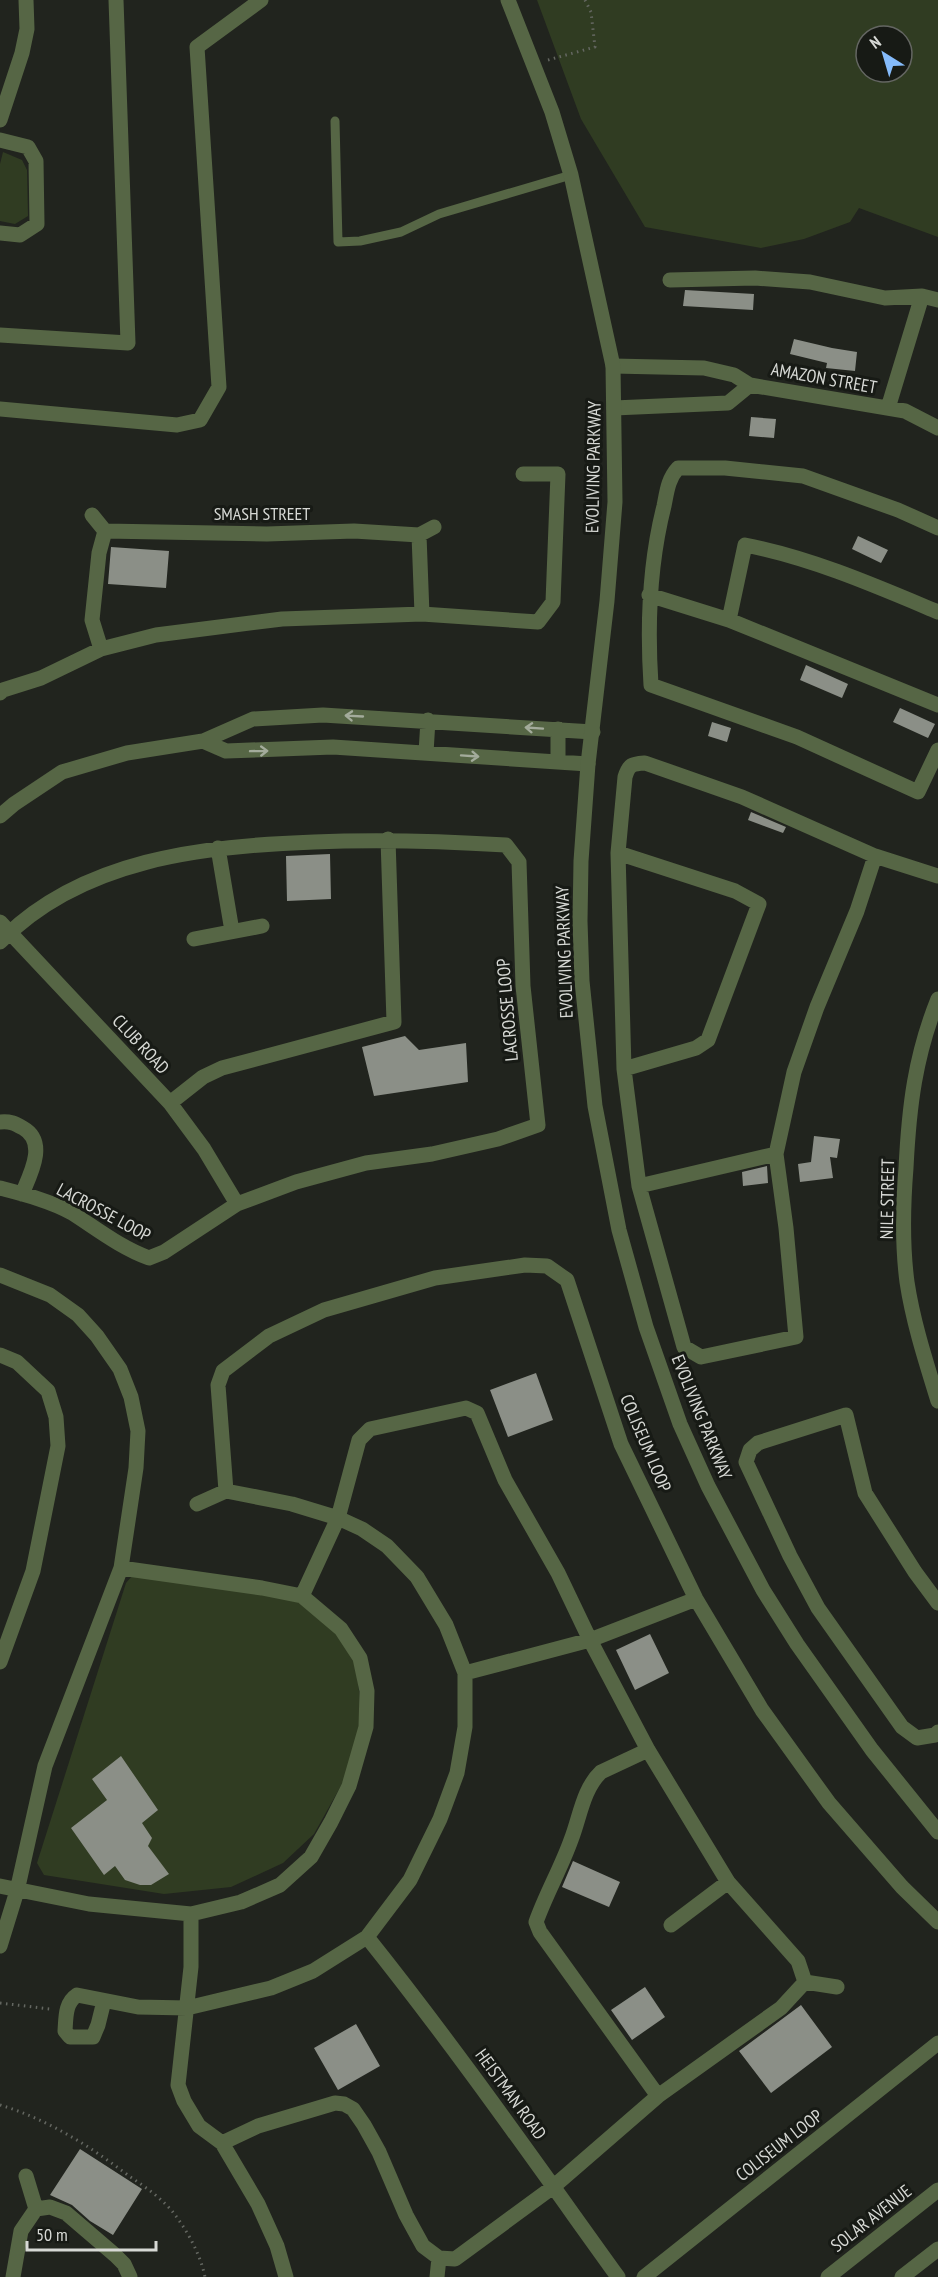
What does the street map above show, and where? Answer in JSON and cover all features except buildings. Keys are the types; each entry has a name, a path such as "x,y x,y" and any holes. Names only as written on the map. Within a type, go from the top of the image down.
{"street":[{"path":"0,120 22,53 27,29 26,0"},
{"path":"0,335 128,343 116,0"},
{"path":"0,409 177,425 200,420 204,414 219,387 197,47 261,0"},
{"name":"EVOLIVING PARKWAY","path":"508,0 535,64 571,175 613,366 615,502 607,602 588,764 581,861 580,921 582,981 595,1106 619,1230 666,1389 708,1486 763,1590 797,1644 872,1750 938,1832"},
{"path":"0,140 28,147 36,161 37,224 20,235 0,233"},
{"path":"670,280 755,278 799,281 885,298 922,296 938,300"},
{"path":"888,408 922,296"},
{"name":"AMAZON STREET","path":"613,366 704,368 734,375 750,385 905,411 938,428"},
{"path":"614,408 728,403 750,385"},
{"path":"938,528 898,510 803,476 725,468 678,468 671,476 655,540 649,595 651,685 797,737 918,792 938,750"},
{"path":"1,689 41,678 101,649 156,635 282,620 422,614 538,622 553,602 558,474 523,474"},
{"path":"93,515 105,531 99,554 92,620 101,649"},
{"path":"422,614 419,535 434,527"},
{"name":"SMASH STREET","path":"105,531 267,534 354,531 419,535"},
{"path":"729,620 745,545 768,550 866,582 938,612"},
{"path":"649,595 729,620 938,705"},
{"path":"0,816 62,772 127,753 203,741 253,719 323,715 592,732"},
{"path":"426,753 428,720"},
{"path":"558,729 558,761"},
{"path":"203,741 226,751 333,747 588,764"},
{"path":"875,856 857,911 817,1007 794,1072 776,1154 786,1228 796,1337 701,1358 684,1347 639,1185 624,1069 618,853 625,777 629,766 645,763 742,796 875,856 938,876"},
{"path":"170,1103 203,1077 222,1068 394,1022 388,839"},
{"name":"LACROSSE LOOP","path":"0,1188 69,1212 133,1253 149,1258 164,1252 237,1204 296,1182 366,1163 432,1154 498,1139 538,1125 523,986 519,862 506,845 388,839 251,844 218,848 150,861 110,873 60,895 3,932"},
{"path":"218,848 232,931"},
{"path":"618,853 735,891 759,904 708,1040 696,1048 624,1069"},
{"path":"195,939 262,926"},
{"name":"CLUB ROAD","path":"3,932 170,1103 204,1149 237,1204"},
{"name":"NILE STREET","path":"938,999 925,1031 909,1107 903,1208 907,1282 932,1362 938,1401"},
{"path":"0,1122 10,1121 27,1130 36,1146 35,1165 22,1194"},
{"path":"639,1185 776,1154"},
{"name":"COLISEUM LOOP","path":"226,1491 218,1385 223,1371 269,1336 324,1310 435,1278 525,1265 547,1266 567,1280 621,1444 696,1599 762,1710 829,1803 902,1887 938,1922"},
{"path":"0,1275 50,1295 78,1315 98,1336 120,1369 131,1397 138,1431 136,1468 121,1568 45,1766 17,1891 0,1946"},
{"path":"0,1355 17,1362 48,1390 56,1417 58,1446 33,1571 0,1662"},
{"path":"302,1596 338,1518 359,1440 370,1429 466,1408 477,1413 505,1480 558,1573 590,1640 648,1750 728,1882 798,1961 805,1982"},
{"path":"938,1603 915,1572 866,1493 846,1415 758,1443 750,1450 746,1462 790,1556 818,1608 902,1727 917,1738 935,1735 938,1732"},
{"path":"104,2001 93,2037 70,2037 65,2031 67,2012 70,2000 76,1995 138,2007 187,2008 271,1988 313,1971 367,1937 410,1880 440,1819 457,1773 465,1727 465,1673 447,1625 417,1577 387,1546 362,1529 338,1518 292,1504 226,1491 197,1504"},
{"path":"0,1886 89,1904 191,1914 241,1902 280,1885 311,1857 349,1786 366,1727 367,1691 360,1658 341,1629 302,1596 121,1568"},
{"path":"465,1673 590,1640 696,1599"},
{"path":"648,1750 601,1772 588,1789 571,1840 536,1922 540,1932 658,2096"},
{"path":"671,1925 728,1882"},
{"path":"191,1914 191,1967 178,2085 183,2101 199,2126 222,2143 258,2204 277,2246 286,2277"},
{"name":"HEISTMAN ROAD","path":"367,1937 446,2039 618,2277"},
{"path":"222,2143 258,2126 335,2103 344,2103 353,2109 379,2152 423,2246 439,2258 454,2259 554,2187 658,2096 782,2008 805,1982"},
{"path":"805,1982 837,1987"},
{"name":"COLISEUM LOOP","path":"644,2277 938,2043"},
{"path":"26,2176 36,2209"},
{"name":"SOLAR AVENUE","path":"828,2277 938,2190"},
{"path":"13,2277 21,2231 36,2209 50,2207 66,2213 115,2254 124,2264 130,2277"},
{"path":"902,2277 938,2249"},
{"path":"437,2277 439,2258"}],"lane":[{"path":"334,121 338,242 360,241 401,232 439,214 571,175"}],"path":[{"path":"535,64 595,47 591,12 585,0"},
{"path":"0,2003 67,2012"},
{"path":"0,2105 41,2121 82,2142 148,2189 171,2210 183,2227 197,2251 205,2277"}],"green space":[{"path":"537,0 938,0 938,237 859,208 850,222 804,239 761,248 645,227 581,119"},
{"path":"3,152 22,160 27,170 28,216 15,224 0,221 0,164"},
{"path":"132,1576 300,1600 338,1634 355,1661 359,1691 360,1731 347,1775 314,1834 283,1863 231,1887 164,1894 44,1875 37,1863 126,1583"}]}
